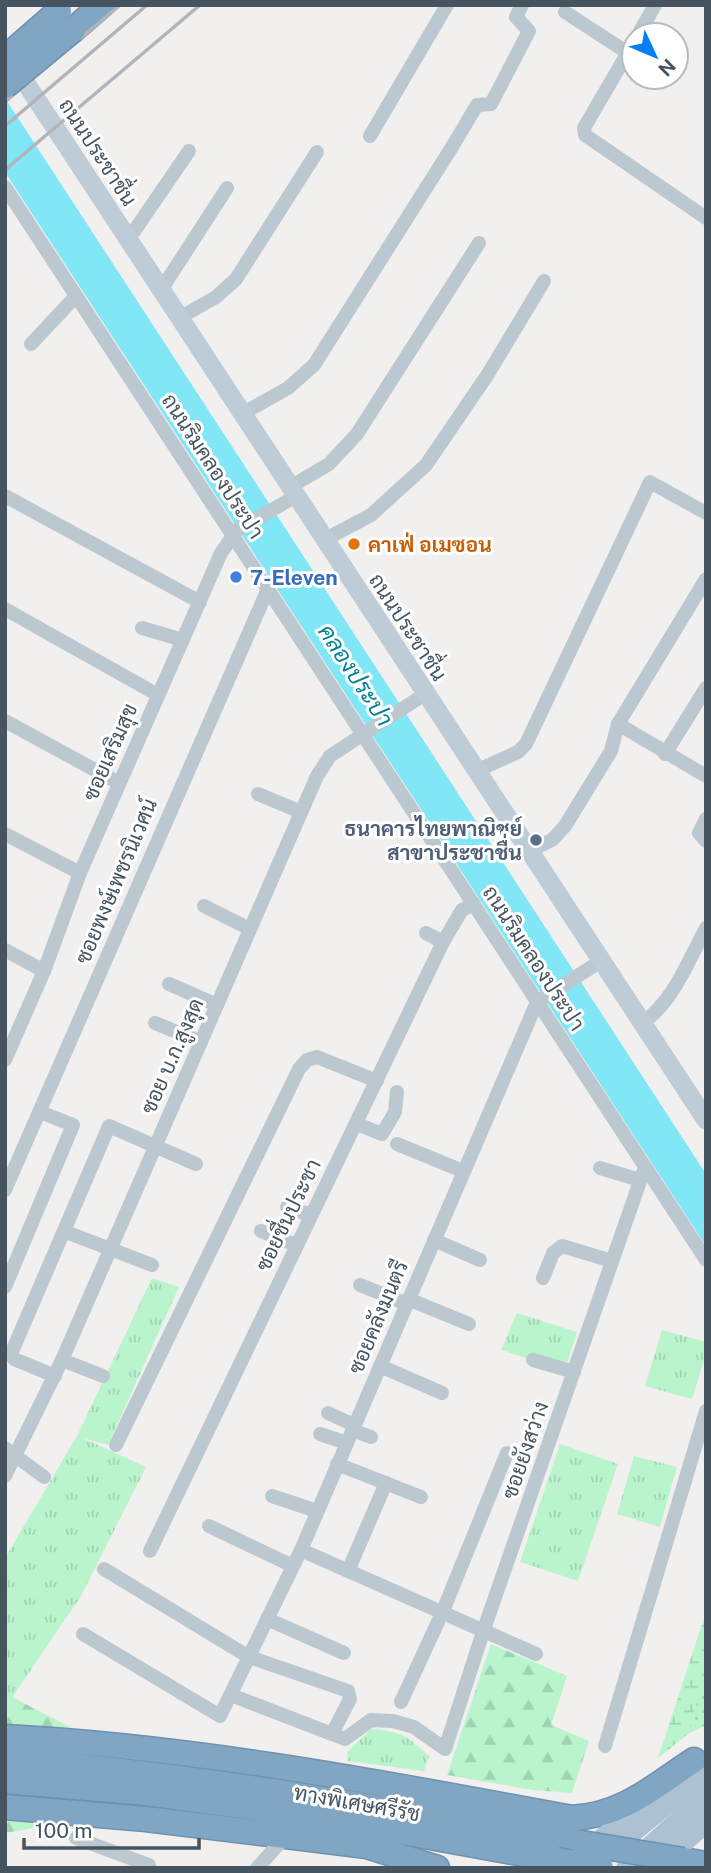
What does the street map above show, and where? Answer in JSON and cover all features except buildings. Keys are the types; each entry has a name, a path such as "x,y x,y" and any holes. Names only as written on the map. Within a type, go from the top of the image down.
{"highway":[{"path":"5,58 66,5"},
{"path":"5,86 102,5"},
{"path":"5,1737 85,1741 205,1757 437,1793 571,1818 597,1817 702,1771"},
{"name":"ทางพิเศษศรีรัช","path":"5,1759 135,1771 299,1793 706,1864"},
{"name":"ทางพิเศษศรีรัช","path":"5,1781 146,1793 320,1817 601,1868"},
{"path":"5,1807 146,1819 439,1852 512,1868"},
{"path":"367,1846 437,1868"}],"main road":[{"path":"5,50 55,5"},
{"name":"ถนนประชาชื่น","path":"5,50 529,851 594,965 642,1023 706,1120"},
{"path":"570,1868 702,1771"},
{"path":"590,1868 702,1771"},
{"path":"627,1868 702,1771"},
{"path":"654,1868 706,1822"}],"street":[{"path":"370,136 447,5"},
{"path":"242,414 288,388 314,365 472,111 477,105 491,104 507,78 529,32 516,17 522,5"},
{"path":"646,21 655,5"},
{"path":"565,12 620,41"},
{"path":"620,66 584,128 585,135 706,218"},
{"path":"128,240 188,151"},
{"path":"179,318 216,297 236,279 317,152"},
{"name":"ถนนริมคลองประปา","path":"5,187 234,532 268,589 474,904 540,1000 642,1174 706,1260"},
{"path":"160,290 227,188"},
{"path":"234,532 275,508 329,464 357,434 479,243"},
{"path":"324,540 371,515 426,465 488,374 544,281"},
{"path":"31,344 76,296"},
{"path":"476,771 518,752 526,744 650,482 706,513"},
{"path":"5,496 200,601"},
{"name":"ซอยเสริมสุข","path":"5,1060 44,971 80,873 119,783 200,601 234,532"},
{"path":"529,851 552,840 565,826 611,751 618,724 706,579"},
{"name":"ซอยพงษ์เพชรนิเวศน์","path":"5,1190 268,589"},
{"path":"5,609 158,695"},
{"path":"142,628 183,640"},
{"path":"665,754 706,688"},
{"name":"ซอย บ.ก.สูงสุด","path":"5,1476 12,1451 55,1376 317,776 330,756 425,694"},
{"path":"5,721 119,783"},
{"path":"618,724 706,776"},
{"path":"258,794 301,812"},
{"path":"706,819 699,833 706,841"},
{"path":"5,834 80,873"},
{"name":"ซอยชื่นประชา","path":"150,1551 443,942 462,910 474,904"},
{"path":"204,906 250,929"},
{"path":"642,1023 653,1016 666,998 706,928"},
{"path":"426,933 443,942"},
{"path":"5,950 44,971"},
{"path":"540,1000 594,965"},
{"path":"169,984 217,1005"},
{"name":"ซอยคลังมนตรี","path":"83,1634 220,1716 293,1566 463,1171 540,1000"},
{"path":"155,1023 201,1042"},
{"path":"116,1445 299,1069 307,1060 317,1057 377,1081"},
{"path":"357,1124 382,1134 395,1112 397,1091"},
{"path":"5,1287 72,1125 40,1112"},
{"path":"55,1376 14,1359 11,1354 66,1232 109,1126 196,1164"},
{"path":"397,1144 463,1171"},
{"path":"600,1168 642,1174"},
{"name":"ซอยยังสว่าง","path":"332,1734 345,1739 371,1720 393,1721 414,1727 441,1749 446,1746 642,1174"},
{"path":"287,1207 311,1215"},
{"path":"261,1231 296,1245"},
{"path":"66,1232 152,1265"},
{"path":"434,1240 480,1260"},
{"path":"543,1278 553,1253 562,1245 612,1261"},
{"path":"360,1284 469,1324"},
{"path":"62,1360 103,1376"},
{"path":"533,1360 574,1373"},
{"path":"380,1366 442,1392"},
{"path":"605,1746 706,1411"},
{"path":"328,1413 351,1433"},
{"path":"320,1434 351,1433 371,1437"},
{"path":"12,1451 44,1477"},
{"path":"401,1702 443,1611 507,1453"},
{"path":"337,1464 421,1497"},
{"path":"348,1571 386,1483"},
{"path":"272,1496 317,1511"},
{"path":"209,1526 293,1566"},
{"path":"300,1550 536,1654"},
{"path":"104,1569 249,1657 348,1691 350,1699 332,1734 231,1695"},
{"path":"267,1619 344,1653"},
{"path":"257,1868 286,1836"},
{"path":"76,1838 149,1865 148,1868"}],"green space":[{"path":"152,1278 179,1287 108,1445 83,1438 146,1467 81,1596 5,1708 5,1558 77,1436"},
{"path":"517,1313 577,1332 565,1370 501,1350"},
{"path":"662,1330 706,1342 706,1354 692,1399 645,1386"},
{"path":"560,1444 618,1464 578,1581 520,1562"},
{"path":"634,1456 677,1467 660,1527 617,1514"},
{"path":"706,1612 706,1688 699,1697 688,1734 658,1758"},
{"path":"491,1644 567,1676 551,1725 589,1741 572,1793 533,1790 447,1775"},
{"path":"706,1688 706,1725 688,1734 699,1696"},
{"path":"12,1697 78,1731 93,1823 58,1824 5,1833 5,1708"},
{"path":"371,1729 397,1733 415,1744 429,1756 424,1771 348,1761 347,1752"}],"water":[{"name":"คลองประปา","path":"5,98 706,1174 706,1246 5,172"}],"railway":[{"path":"5,102 120,5"},
{"path":"5,126 147,5"},
{"path":"5,170 200,5"}],"place":[{"name":"คาเฟ่ อเมซอน","path":"354,544"},
{"name":"7-Eleven","path":"236,577"},
{"name":"ธนาคารไทยพาณิชย์ สาขาประชาชื่น","path":"536,840"}]}
